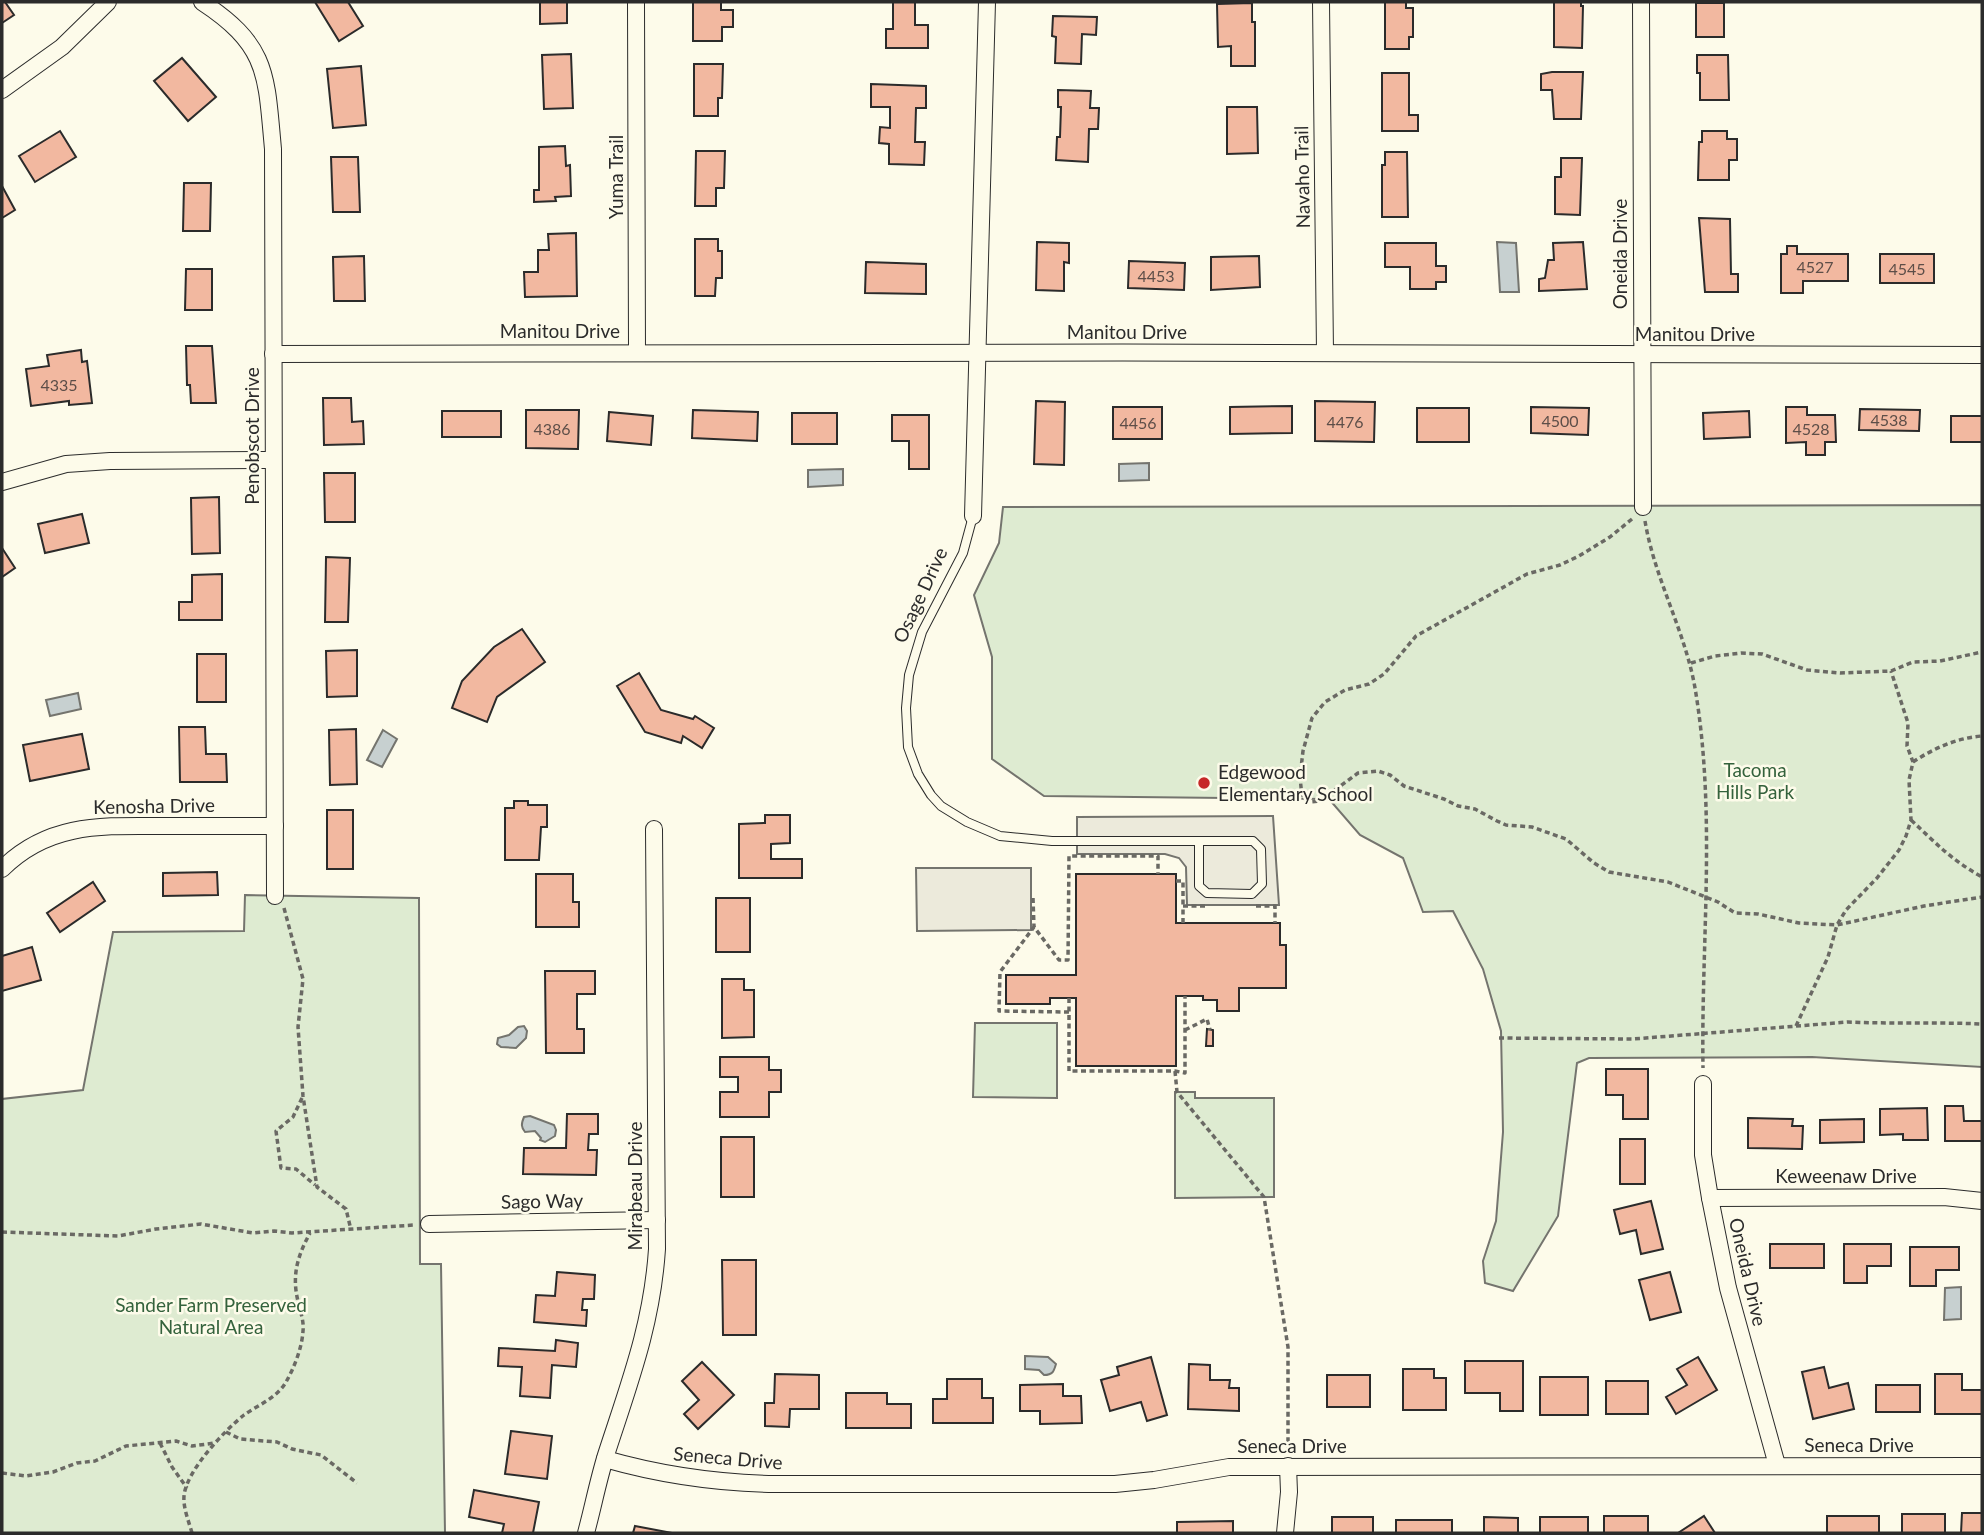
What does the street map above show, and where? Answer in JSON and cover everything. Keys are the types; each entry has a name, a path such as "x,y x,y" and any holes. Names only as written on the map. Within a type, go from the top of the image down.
{"street":[{"path":"2,90 62,47 108,2"},
{"name":"Penobscot Drive","path":"202,2 228,19 260,59 267,81 273,149 275,896"},
{"name":"Yuma Trail","path":"636,2 637,351"},
{"name":"Osage Drive","path":"973,516 987,2"},
{"name":"Navaho Trail","path":"1321,2 1325,352"},
{"name":"Oneida Drive","path":"1641,2 1643,507"},
{"name":"Manitou Drive","path":"273,354 637,351 1982,355"},
{"path":"2,482 66,464 99,461 273,460"},
{"name":"Kenosha Drive","path":"2,869 33,846 59,834 92,826 275,826"},
{"name":"Mirabeau Drive","path":"586,1533 605,1459 639,1356 649,1318 655,1277 657,1220 654,829"},
{"name":"Oneida Drive","path":"1703,1084 1703,1155 1710,1198 1728,1288 1777,1465"},
{"name":"Keweenaw Drive","path":"1710,1198 1944,1197 1982,1201"},
{"name":"Sago Way","path":"429,1224 657,1220"},
{"name":"Seneca Drive","path":"605,1459 671,1475 775,1484 1115,1484 1229,1467 1288,1466 1982,1466"},
{"path":"1285,1533 1288,1466"}],"lane":[{"name":"Osage Drive","path":"973,516 963,553 922,632 909,675 906,708 908,747 918,774 931,795 941,806 967,822 1000,836 1052,841 1199,841 1253,841 1261,849 1262,884 1252,894 1207,893 1199,886 1199,841"}],"path":[{"path":"1643,507 1658,576 1691,663 1702,738 1707,856 1703,944 1703,1084"},
{"path":"1643,507 1627,524 1579,556 1560,565 1527,574 1416,636 1384,674 1369,684 1345,690 1325,702 1312,718 1303,751 1300,792 1305,800 1320,801 1357,773 1378,771 1390,775 1404,786 1458,806 1475,809 1506,825 1532,827 1566,839 1609,872 1668,883 1706,899 1718,901 1735,913 1758,914 1800,923 1838,925 1982,897"},
{"path":"1691,663 1715,656 1762,654 1807,670 1840,673 1891,671 1913,662 1940,661 1982,652"},
{"path":"1796,1026 1846,910 1899,850 1911,820 1909,780 1913,762 1907,746 1908,723 1891,671"},
{"path":"1913,762 1947,744 1982,736"},
{"path":"1911,820 1956,863 1982,877"},
{"path":"1033,898 1034,927 1059,960 1068,960 1069,856 1158,856 1158,874"},
{"path":"1176,881 1183,881 1183,923"},
{"path":"275,896 283,905 303,979 298,1027 303,1096 317,1187"},
{"path":"1183,906 1209,906"},
{"path":"1249,906 1275,906 1275,923"},
{"path":"1034,927 1000,972 999,1011 1069,1012"},
{"path":"1069,998 1069,1071 1175,1070 1185,1073 1185,996"},
{"path":"1185,1030 1207,1018 1210,1030"},
{"path":"1499,1038 1633,1039 1848,1022 1925,1021 1982,1024"},
{"path":"1175,1070 1177,1092 1264,1197 1288,1347 1288,1466"},
{"path":"303,1096 293,1117 276,1131 281,1168 296,1169 346,1209 351,1230"},
{"path":"2,1232 118,1236 201,1224 253,1233 310,1233 429,1224"},
{"path":"192,1533 184,1496 203,1459 242,1417 272,1398 285,1384 292,1369 303,1334 296,1290 298,1256 310,1233"},
{"path":"226,1432 240,1439 277,1442 292,1449 321,1455 356,1483"},
{"path":"2,1473 42,1475 77,1463 95,1461 126,1446 176,1441 192,1446 216,1443"},
{"path":"160,1443 187,1488"}],"green space":[{"name":"Tacoma Hills Park","path":"1982,505 1982,1067 1812,1057 1589,1058 1577,1063 1558,1216 1513,1291 1485,1283 1483,1261 1496,1221 1503,1132 1501,1031 1483,969 1453,911 1423,912 1403,858 1360,835 1329,799 1044,796 992,759 992,657 974,595 999,543 1003,507"},
{"name":"Sander Farm Preserved Natural Area","path":"245,895 419,898 420,1264 441,1264 445,1533 2,1533 2,1099 83,1090 113,932 244,931"},
{"path":"975,1023 1057,1023 1057,1098 973,1097"},
{"path":"1175,1092 1195,1092 1195,1098 1274,1098 1274,1197 1175,1198"}],"shaded area":[{"path":"1497,242 1516,243 1519,292 1500,292"},
{"path":"1149,463 1149,480 1119,481 1119,464"},
{"path":"843,469 843,485 808,487 808,470"},
{"path":"78,693 81,709 50,716 46,700"},
{"path":"383,730 397,739 382,767 367,760"},
{"path":"1273,816 1279,905 1187,905 1186,867 1179,858 1165,854 1077,854 1077,817"},
{"path":"916,868 1031,868 1031,930 917,931"},
{"path":"524,1026 527,1031 526,1038 516,1048 501,1047 497,1044 498,1038"},
{"path":"530,1116 554,1125 555,1136 545,1142 540,1140 535,1131 525,1132 522,1122 524,1117"},
{"path":"1961,1287 1961,1319 1944,1320 1945,1288"},
{"path":"1025,1356 1048,1357 1056,1364 1054,1371 1044,1375 1039,1370 1025,1369"}],"building":[{"path":"2,2 5,2 14,15 2,23"},
{"path":"315,2 348,2 363,26 339,41"},
{"path":"540,2 567,2 567,23 540,24"},
{"path":"693,2 721,2 721,10 733,10 733,27 722,27 722,41 693,41"},
{"path":"893,2 915,2 915,25 928,25 928,48 886,48 886,29 893,29"},
{"path":"1385,2 1406,2 1406,8 1413,8 1413,37 1409,37 1409,49 1385,49"},
{"path":"1554,2 1581,2 1582,48 1554,47"},
{"path":"1252,3 1255,66 1231,66 1231,46 1218,47 1217,4"},
{"path":"1696,3 1724,3 1724,37 1696,37"},
{"path":"1053,16 1097,17 1096,35 1082,34 1081,64 1055,63 1056,37 1052,36"},
{"path":"571,54 573,108 544,109 542,55"},
{"path":"1697,55 1728,55 1729,100 1700,100"},
{"path":"182,58 216,97 188,121 154,81"},
{"path":"694,64 723,64 722,98 718,98 718,116 694,116"},
{"path":"361,66 366,125 333,128 327,69"},
{"path":"1583,72 1581,119 1554,119 1552,90 1541,90 1541,74"},
{"path":"1382,73 1409,73 1409,115 1418,115 1418,131 1382,131"},
{"path":"871,84 926,86 926,108 916,108 915,142 925,142 924,165 889,164 889,144 879,143 880,127 890,128 890,107 871,107"},
{"path":"1058,90 1091,91 1090,108 1099,108 1098,129 1089,129 1088,162 1056,160 1061,107 1058,107"},
{"path":"1227,107 1257,107 1258,153 1227,154"},
{"path":"60,131 76,157 35,182 19,156"},
{"path":"1702,131 1727,131 1727,139 1737,139 1737,160 1729,160 1729,180 1698,180"},
{"path":"565,146 566,166 570,165 571,196 555,197 556,201 534,202 534,190 539,190 539,147"},
{"path":"696,151 725,151 724,188 716,188 716,206 695,206"},
{"path":"1385,152 1407,152 1408,217 1382,217 1382,165 1385,165"},
{"path":"331,157 358,157 360,212 333,212"},
{"path":"1561,158 1582,158 1580,215 1555,214 1555,177 1561,177"},
{"path":"184,183 211,183 210,231 183,231"},
{"path":"2,186 15,210 2,218"},
{"path":"1699,218 1730,219 1731,274 1738,274 1738,292 1705,292"},
{"path":"576,233 577,296 525,297 524,272 538,272 538,250 549,250 548,234"},
{"path":"695,239 718,239 718,251 722,251 722,278 716,278 715,296 695,296"},
{"path":"1037,242 1069,243 1069,263 1064,262 1064,291 1036,290"},
{"path":"1583,242 1587,289 1539,291 1539,279 1545,278 1548,260 1554,260 1553,243"},
{"path":"1385,243 1436,243 1436,266 1446,266 1446,282 1436,282 1436,289 1410,289 1410,267 1385,267"},
{"path":"1787,246 1797,246 1797,254 1848,254 1848,281 1803,281 1803,293 1781,293 1781,254 1787,254"},
{"path":"1880,254 1934,254 1934,283 1880,283"},
{"path":"364,256 365,301 334,301 333,257"},
{"path":"1259,256 1260,287 1211,290 1211,257"},
{"path":"1129,261 1185,263 1184,290 1128,288"},
{"path":"866,262 926,264 926,294 865,293"},
{"path":"186,269 212,269 212,310 185,310"},
{"path":"186,346 212,346 216,403 191,403 190,385 187,385"},
{"path":"81,350 82,362 87,361 92,403 69,405 69,401 31,406 26,369 49,366 47,355"},
{"path":"323,398 351,398 352,422 363,421 364,444 324,445"},
{"path":"1036,401 1065,402 1064,465 1034,464"},
{"path":"1315,401 1375,402 1374,442 1315,441"},
{"path":"1292,406 1292,433 1230,434 1230,407"},
{"path":"1113,407 1162,407 1162,439 1113,439"},
{"path":"1531,407 1589,408 1588,435 1531,433"},
{"path":"1786,407 1807,407 1807,415 1835,415 1836,442 1825,442 1825,455 1806,455 1806,442 1786,443"},
{"path":"1417,408 1469,408 1469,442 1417,442"},
{"path":"1860,409 1920,410 1919,431 1859,430"},
{"path":"526,410 579,410 578,449 526,448"},
{"path":"693,410 758,412 757,441 692,438"},
{"path":"442,411 501,411 501,437 442,437"},
{"path":"1749,411 1750,437 1704,439 1703,413"},
{"path":"609,412 653,416 651,445 607,441"},
{"path":"792,413 837,413 837,444 792,444"},
{"path":"892,415 929,415 929,469 909,469 909,441 892,441"},
{"path":"1951,416 1982,416 1982,442 1951,442"},
{"path":"324,473 355,473 355,522 325,522"},
{"path":"219,497 220,553 192,554 191,498"},
{"path":"82,514 89,543 45,553 38,524"},
{"path":"2,548 15,568 2,577"},
{"path":"326,557 350,558 348,622 325,622"},
{"path":"222,574 222,620 179,620 179,602 192,602 192,575"},
{"path":"522,629 545,662 497,697 487,722 452,708 462,681 494,647"},
{"path":"357,650 357,696 327,697 326,651"},
{"path":"197,654 226,654 226,702 197,702"},
{"path":"639,673 661,710 693,719 695,716 714,728 702,748 683,736 681,743 645,732 617,686"},
{"path":"179,727 205,727 206,754 226,754 227,782 180,782"},
{"path":"356,729 357,784 330,785 329,730"},
{"path":"82,734 89,769 30,781 23,745"},
{"path":"514,801 528,801 528,805 547,805 547,827 541,827 539,860 505,860 505,808 514,808"},
{"path":"327,810 353,810 353,869 327,869"},
{"path":"765,815 790,815 790,843 771,844 771,859 802,859 802,878 739,878 739,824 765,823"},
{"path":"217,872 218,895 163,896 163,873"},
{"path":"536,874 573,874 573,902 579,902 579,927 536,927"},
{"path":"1076,874 1176,874 1176,923 1280,923 1280,945 1286,945 1286,988 1239,988 1239,1011 1217,1011 1217,1000 1203,1000 1203,996 1176,996 1176,1066 1076,1066 1076,998 1050,998 1050,1004 1006,1004 1006,975 1076,975"},
{"path":"93,882 105,901 60,932 47,913"},
{"path":"716,898 750,898 750,952 716,952"},
{"path":"32,947 41,980 2,991 2,956"},
{"path":"545,971 595,971 595,994 577,994 577,1029 584,1029 584,1053 546,1053"},
{"path":"722,979 744,979 744,990 754,990 754,1037 722,1038"},
{"path":"1207,1029 1213,1030 1213,1046 1206,1046"},
{"path":"720,1057 769,1057 769,1070 781,1070 781,1092 769,1092 769,1117 720,1117 720,1092 738,1092 738,1077 720,1077"},
{"path":"1606,1069 1648,1069 1648,1119 1623,1119 1623,1095 1606,1095"},
{"path":"1945,1106 1963,1106 1964,1121 1982,1121 1982,1141 1945,1141"},
{"path":"1927,1108 1928,1140 1903,1140 1903,1134 1880,1135 1880,1109"},
{"path":"567,1114 598,1114 598,1134 589,1134 588,1150 597,1150 596,1175 523,1174 524,1148 566,1148"},
{"path":"1748,1118 1793,1119 1792,1126 1803,1126 1802,1149 1748,1148"},
{"path":"1864,1119 1864,1142 1820,1143 1820,1120"},
{"path":"721,1137 754,1137 754,1197 721,1197"},
{"path":"1620,1139 1645,1139 1645,1184 1620,1184"},
{"path":"1651,1201 1663,1249 1641,1254 1636,1230 1620,1234 1614,1210"},
{"path":"1770,1244 1824,1244 1824,1268 1770,1268"},
{"path":"1844,1244 1891,1244 1891,1266 1867,1266 1867,1283 1844,1283"},
{"path":"1910,1247 1959,1247 1959,1270 1936,1270 1936,1286 1910,1286"},
{"path":"722,1260 756,1260 756,1335 723,1335"},
{"path":"557,1272 595,1275 594,1299 583,1299 582,1310 587,1310 586,1326 534,1322 536,1295 555,1296"},
{"path":"1670,1272 1681,1312 1650,1320 1639,1280"},
{"path":"556,1340 578,1343 576,1367 552,1365 550,1398 520,1396 522,1367 498,1366 499,1348 555,1351"},
{"path":"1151,1357 1167,1415 1147,1421 1141,1402 1110,1411 1101,1380 1119,1375 1117,1367"},
{"path":"1698,1357 1717,1390 1676,1414 1666,1397 1687,1385 1677,1369"},
{"path":"1465,1361 1523,1361 1523,1411 1500,1411 1500,1393 1465,1393"},
{"path":"702,1362 734,1395 698,1429 684,1414 699,1400 682,1381"},
{"path":"1189,1364 1210,1365 1210,1380 1230,1380 1229,1388 1239,1388 1239,1411 1188,1409"},
{"path":"1824,1367 1829,1388 1848,1383 1854,1409 1813,1419 1802,1372"},
{"path":"1403,1369 1434,1369 1434,1378 1446,1378 1446,1410 1403,1410"},
{"path":"775,1374 819,1375 819,1409 790,1409 789,1427 765,1426 765,1403 774,1403"},
{"path":"1935,1374 1962,1374 1962,1390 1982,1390 1982,1414 1935,1414"},
{"path":"1327,1375 1370,1375 1370,1407 1327,1407"},
{"path":"1540,1377 1588,1377 1588,1415 1540,1415"},
{"path":"947,1379 982,1379 982,1398 993,1398 993,1423 933,1423 933,1399 947,1399"},
{"path":"1606,1381 1648,1381 1648,1414 1606,1414"},
{"path":"1063,1384 1063,1396 1081,1396 1082,1423 1040,1424 1040,1411 1020,1411 1020,1385"},
{"path":"1876,1385 1920,1385 1920,1412 1876,1412"},
{"path":"846,1393 887,1393 887,1404 911,1404 911,1428 846,1428"},
{"path":"511,1431 552,1436 547,1479 505,1474"},
{"path":"474,1490 539,1502 533,1533 502,1533 504,1524 469,1517"},
{"path":"1962,1513 1982,1513 1982,1533 1961,1533"},
{"path":"1902,1514 1945,1514 1945,1533 1902,1533"},
{"path":"1604,1516 1648,1516 1648,1533 1604,1533"},
{"path":"1704,1516 1715,1533 1678,1533"},
{"path":"1827,1516 1879,1516 1879,1533 1827,1533"},
{"path":"1332,1517 1373,1517 1373,1533 1332,1533"},
{"path":"1484,1517 1518,1518 1518,1533 1484,1533"},
{"path":"1540,1517 1588,1517 1588,1533 1540,1533"},
{"path":"1396,1520 1452,1520 1452,1533 1396,1533"},
{"path":"1233,1521 1233,1533 1177,1533 1177,1522"},
{"path":"635,1526 672,1533 633,1533"}],"place":[{"name":"Edgewood Elementary School","path":"1204,783"}]}
